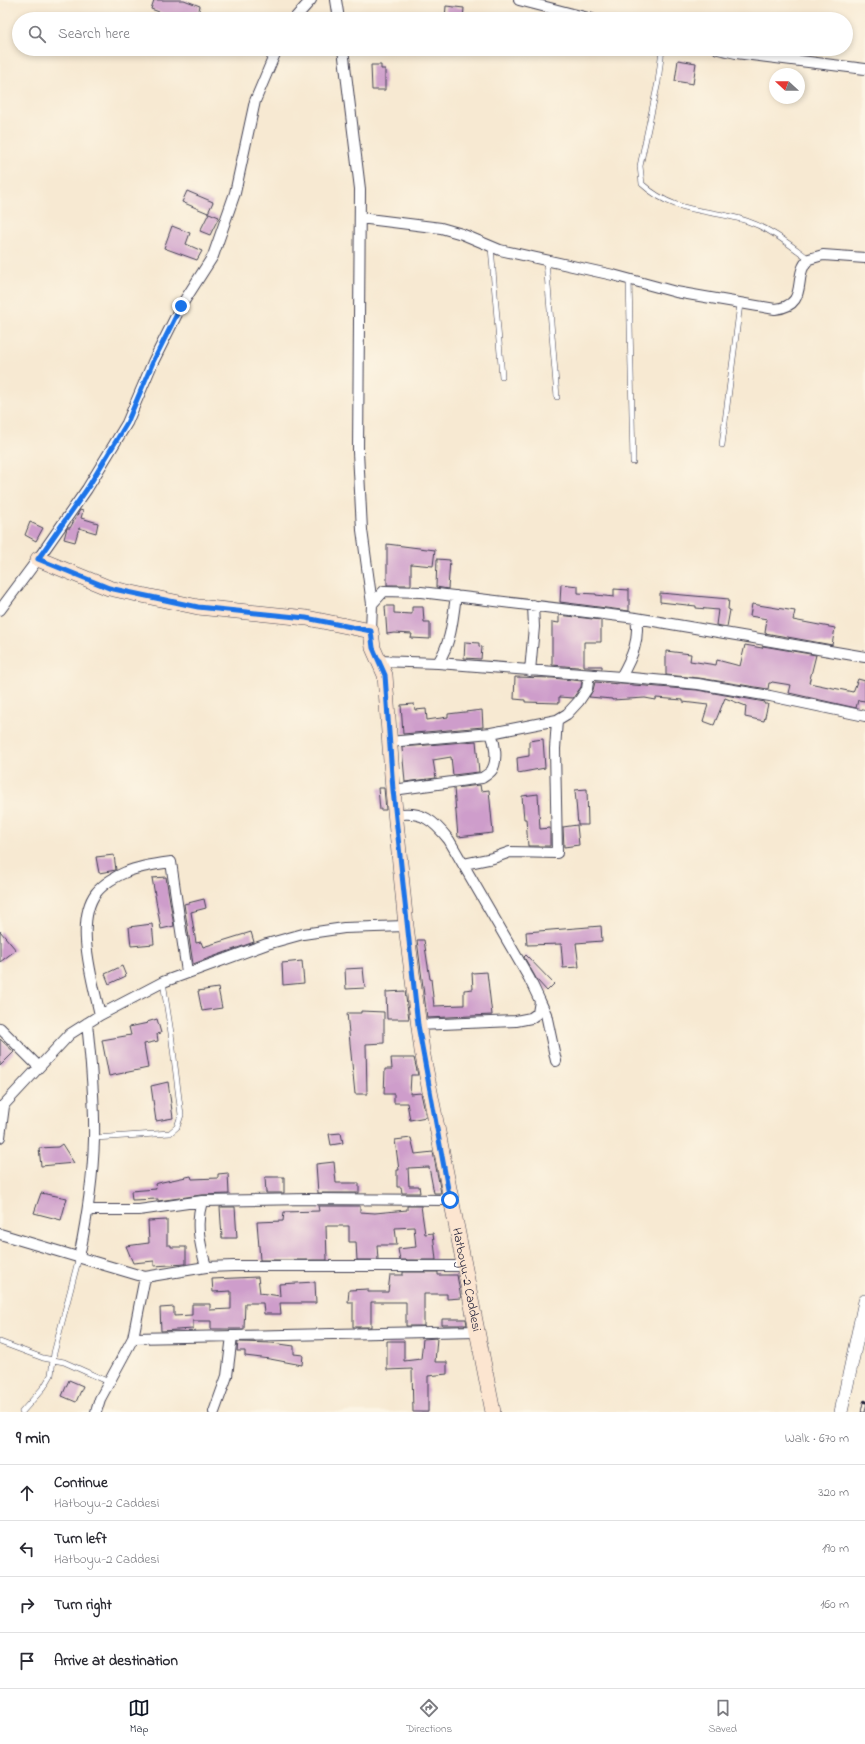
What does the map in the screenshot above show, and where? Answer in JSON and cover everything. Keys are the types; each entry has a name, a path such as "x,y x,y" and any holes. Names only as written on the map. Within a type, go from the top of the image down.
{"main road":[{"path":"38,559 109,588 198,607 306,618 371,631"},
{"name":"Hatboyu-2 Caddesi","path":"371,631 373,648 385,675 393,790 406,926 418,1025 450,1200 493,1412"}],"street":[{"path":"300,12 311,0"},
{"path":"336,0 338,12"},
{"path":"519,0 565,12"},
{"path":"0,610 87,489 127,423 153,362 181,306 213,256 235,193 255,102 274,56"},
{"path":"344,56 360,189 358,452 362,530 372,604 371,631"},
{"path":"760,56 865,69"},
{"path":"360,218 441,228 462,234 490,248 629,279 682,294 775,309 786,307 797,296 802,269 809,259 823,255 865,258"},
{"path":"372,604 384,591 422,592 636,618 865,657"},
{"path":"438,663 446,650 450,637 456,596"},
{"path":"530,670 534,627 533,605"},
{"path":"621,676 630,661 636,643 638,628 636,618"},
{"path":"379,661 438,663 589,675 621,676 698,684 770,696 865,716"},
{"path":"389,742 491,733 557,720 567,714 579,701 587,689 589,675"},
{"path":"464,864 493,858 510,852 556,853 555,749 557,720"},
{"path":"393,790 482,778 492,771 494,762 494,742 491,733"},
{"path":"396,815 403,813 418,815 436,824 449,840 529,978 546,1014 556,1061"},
{"path":"100,1015 87,948 86,916 96,893 108,882 126,872 171,862 187,972"},
{"path":"0,1137 2,1108 70,1034 100,1015 163,982 187,972 303,934 344,928 406,926"},
{"path":"418,1025 516,1021 531,1018 538,1012 540,1001"},
{"path":"79,1257 89,1210 94,1138 92,1072 87,1023"},
{"path":"0,1028 39,1067"},
{"path":"89,1210 139,1210 202,1201 309,1199 450,1200"},
{"path":"202,1201 198,1214 197,1227 206,1267"},
{"path":"0,1234 145,1277 206,1267 464,1266"},
{"path":"96,1412 100,1398 133,1338 145,1277"},
{"path":"841,1412 865,1301"},
{"path":"133,1338 477,1331"},
{"path":"214,1412 228,1376 232,1336"}],"lane":[{"path":"661,56 658,82 640,166 642,184 660,198 679,206 745,220 763,227 809,259"},
{"path":"490,248 502,377"},
{"path":"546,260 558,396"},
{"path":"629,279 633,462"},
{"path":"722,445 740,304"},
{"path":"94,1138 170,1133 179,1121 181,1116 178,1085 163,982"},
{"path":"22,1412 49,1380 53,1370 53,1359 79,1257"},
{"path":"0,1342 43,1358 53,1359 109,1382"}],"building":[{"path":"154,0 184,0 200,6 199,12 159,12 151,9"},
{"path":"446,6 464,8 464,12 446,12"},
{"path":"678,60 696,63 693,84 675,81"},
{"path":"371,65 381,65 381,69 385,69 385,90 372,90"},
{"path":"187,191 213,202 208,213 182,202"},
{"path":"209,213 219,217 210,235 200,231"},
{"path":"172,226 190,233 186,244 202,251 197,260 164,248"},
{"path":"80,510 83,511 81,518 98,523 96,533 79,528 75,542 64,539 67,528 70,528"},
{"path":"30,522 43,528 36,541 25,535"},
{"path":"387,544 435,550 433,566 411,564 411,585 387,585"},
{"path":"437,559 450,560 448,589 436,587"},
{"path":"561,584 578,586 578,593 614,597 614,589 629,590 629,611 560,602"},
{"path":"660,593 729,599 728,609 730,610 727,627 716,625 718,610 660,602"},
{"path":"752,604 795,611 793,620 835,628 832,645 765,633 767,619 750,616"},
{"path":"385,606 394,606 394,613 412,614 412,607 423,607 424,622 430,622 430,639 411,638 412,634 387,634"},
{"path":"559,615 601,620 601,642 584,642 584,666 602,666 602,669 552,665 552,622 559,623"},
{"path":"465,642 479,643 479,646 482,647 481,659 464,658"},
{"path":"745,645 762,648 763,646 816,655 809,683 853,692 858,679 865,681 865,701 858,700 856,708 789,693 791,685 772,682 769,683 768,689 699,678 666,675 666,651 691,654 690,661 716,665 717,660 740,666"},
{"path":"515,677 553,678 582,681 581,687 573,698 559,697 559,703 525,702 525,700 514,699"},
{"path":"595,682 697,690 765,702 764,704 768,704 764,721 745,717 746,706 725,698 714,725 703,721 708,705 683,702 683,700 656,698 656,700 645,698 612,700 589,697"},
{"path":"414,704 415,710 426,709 427,720 448,717 448,714 482,710 483,727 403,734 401,705"},
{"path":"543,739 545,768 518,773 517,758 529,756 529,741"},
{"path":"476,741 479,772 453,775 451,757 433,760 436,778 405,782 403,747"},
{"path":"480,785 481,791 489,790 493,833 458,837 454,788"},
{"path":"378,788 384,788 386,810 380,810"},
{"path":"587,789 588,825 578,825 575,790"},
{"path":"538,794 540,829 550,828 550,846 528,846 526,819 524,819 522,796"},
{"path":"577,825 579,845 564,847 563,827"},
{"path":"114,855 116,870 99,873 96,857"},
{"path":"166,877 174,926 161,929 152,878"},
{"path":"204,899 206,908 191,912 196,943 201,942 203,947 251,932 254,942 193,964 184,904"},
{"path":"152,924 154,944 131,946 129,927"},
{"path":"601,926 602,941 576,943 579,967 563,968 561,944 527,945 526,932"},
{"path":"0,931 16,950 0,962"},
{"path":"417,940 424,940 434,1006 464,1005 464,990 473,989 472,973 487,972 492,1015 427,1018"},
{"path":"526,955 554,984 547,991 537,980 524,957"},
{"path":"302,961 304,983 283,985 282,963"},
{"path":"122,966 126,976 109,984 105,974"},
{"path":"363,968 365,988 346,989 345,969"},
{"path":"218,988 222,1008 202,1011 198,991"},
{"path":"405,991 409,1019 387,1019 386,992"},
{"path":"361,1011 384,1012 384,1043 366,1044 367,1094 355,1094 347,1013 361,1013"},
{"path":"157,1019 161,1033 157,1034 158,1041 144,1044 148,1068 109,1076 102,1040 131,1035 129,1027 148,1023 147,1022"},
{"path":"0,1039 14,1052 0,1066"},
{"path":"391,1058 414,1058 418,1075 411,1075 410,1094 421,1093 426,1117 410,1120 407,1103 394,1103 394,1094 384,1094 385,1069 392,1069"},
{"path":"168,1082 173,1118 156,1121 151,1086"},
{"path":"341,1133 343,1143 331,1145 329,1134"},
{"path":"411,1138 415,1154 433,1152 441,1193 434,1193 429,1167 408,1168 409,1186 419,1186 420,1193 402,1193 401,1187 397,1187 397,1170 399,1170 395,1140"},
{"path":"62,1144 74,1163 41,1166 39,1148 58,1147"},
{"path":"334,1162 336,1183 359,1183 359,1193 318,1193 316,1164"},
{"path":"228,1173 229,1194 201,1195 158,1201 158,1199 132,1200 131,1191 156,1189 155,1184 162,1182 191,1176 192,1179 218,1178 218,1174"},
{"path":"265,1177 284,1177 284,1193 266,1193"},
{"path":"41,1193 67,1198 61,1220 34,1213"},
{"path":"318,1206 360,1206 360,1212 375,1213 407,1210 407,1206 421,1206 425,1234 433,1233 436,1260 400,1260 398,1249 416,1247 414,1227 395,1228 397,1245 377,1245 378,1260 357,1260 356,1242 349,1242 349,1226 326,1226 327,1260 260,1260 257,1222 283,1221 284,1212 319,1211"},
{"path":"220,1207 235,1207 237,1238 222,1238"},
{"path":"167,1220 167,1245 171,1245 171,1247 186,1247 186,1264 154,1266 154,1261 133,1263 126,1246 149,1243 148,1221"},
{"path":"403,1272 438,1272 438,1275 457,1275 461,1298 447,1299 447,1294 424,1294 424,1326 406,1326 406,1302 371,1302 371,1327 353,1327 353,1302 348,1302 349,1290 368,1289 368,1292 388,1292 390,1275 403,1275"},
{"path":"258,1277 260,1293 280,1296 279,1284 315,1282 316,1303 280,1303 281,1314 264,1314 263,1303 245,1303 244,1329 211,1329 211,1321 193,1321 193,1329 161,1331 160,1308 174,1307 174,1316 192,1315 192,1304 210,1304 210,1310 231,1309 231,1291 213,1292 212,1279"},
{"path":"442,1319 466,1319 467,1325 442,1325"},
{"path":"437,1338 435,1362 447,1362 447,1374 428,1376 428,1412 413,1412 412,1369 387,1370 387,1341 404,1341 404,1361 421,1359 423,1339"},
{"path":"238,1342 272,1343 294,1346 294,1354 303,1355 302,1365 245,1356 245,1351 237,1351"},
{"path":"69,1380 83,1386 76,1402 62,1396"}],"railway":[{"path":"863,1412 865,1402"}],"route":[{"path":"181,306 153,362 127,423 87,489 38,559 109,588 198,607 306,618 371,631 373,648 385,675 393,790 406,926 418,1025 450,1200"}]}
